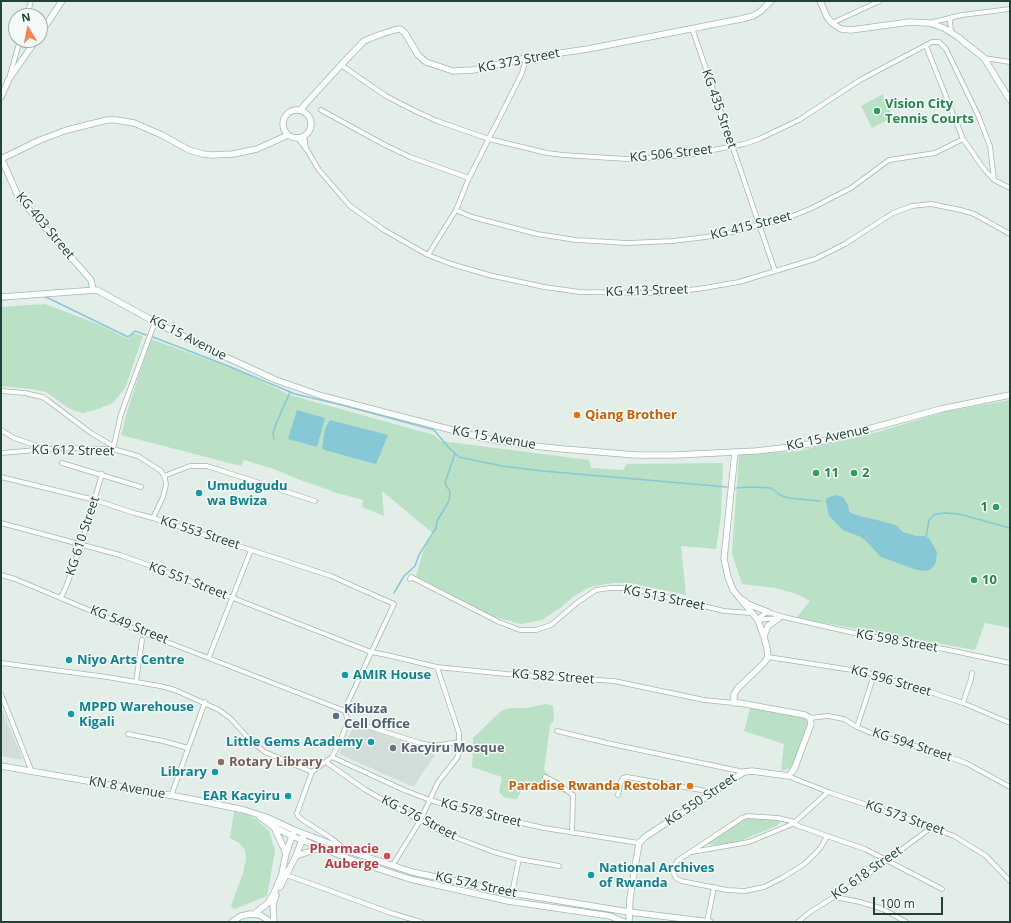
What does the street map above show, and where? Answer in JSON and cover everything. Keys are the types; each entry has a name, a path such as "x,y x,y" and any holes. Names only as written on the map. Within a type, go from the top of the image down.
{"main road":[{"path":"48,22 62,1"},
{"path":"692,28 753,16 771,1"},
{"path":"820,1 827,17 832,23 841,29 851,30 899,23 929,23 944,28 984,58 1010,100"},
{"name":"KG 373 Street","path":"341,65 364,41 400,29 405,33 418,54 426,62 453,71 473,70 526,58 588,49 692,28"},
{"path":"1,97 9,79 30,48"},
{"path":"300,110 341,65"},
{"path":"1,159 40,140 67,130 107,120 122,121 140,125 181,146 203,154 222,155 240,153 257,149 288,135 297,137 304,136 309,131 311,124 307,114 308,103"},
{"path":"288,135 284,128 284,120 288,114 294,110 300,110 307,114"},
{"path":"276,140 284,128"},
{"name":"KG 403 Street","path":"1,159 19,198 91,280 93,290"},
{"name":"KG 15 Avenue","path":"1,297 93,290 107,294 155,322 236,362 296,387 338,401 483,438 524,445 636,455 735,452 791,447 815,443 941,409 1010,396"},
{"path":"735,452 724,559 728,577 737,596 758,620 767,648 768,657 764,663 738,688 734,694 734,703 788,711 805,715 810,718 811,724 809,731 795,767 788,776"},
{"path":"737,596 748,604 768,612"},
{"path":"764,637 768,626 782,617"},
{"name":"KN 8 Avenue","path":"1,766 253,812 266,817 293,833"},
{"name":"KG 550 Street","path":"639,843 712,792 744,772 752,771 788,776"},
{"name":"KN 8 Avenue","path":"253,812 274,827 293,833"},
{"path":"274,827 286,853"},
{"path":"274,922 273,905 284,874 286,853 293,833 321,848 410,879 508,901 610,916 624,922"},
{"path":"254,914 268,903 296,856 303,837"},
{"name":"KG 574 Street","path":"303,837 344,848 412,872 512,893 629,912 709,922"},
{"path":"629,922 630,898 639,843"},
{"path":"296,856 321,848"},
{"path":"410,879 412,872"},
{"path":"474,893 475,885"},
{"path":"610,916 629,912"},
{"path":"232,922 241,916 250,914 260,915 271,922"}],"street":[{"path":"832,23 880,1"},
{"path":"929,23 962,15 1010,9"},
{"path":"951,33 949,26 952,17"},
{"name":"KG 435 Street","path":"692,28 775,271"},
{"name":"KG 506 Street","path":"341,65 386,96 437,122 490,139 547,153 627,159 687,155 732,147 760,139 799,120 860,80 932,42 939,42 946,49 978,115 990,146 994,180"},
{"path":"926,46 963,139 981,165 994,180 1010,188"},
{"path":"9,79 18,48"},
{"path":"428,255 456,210 469,178 522,73 526,58"},
{"path":"984,58 1010,62"},
{"path":"321,110 383,144 410,156 469,178"},
{"name":"KG 413 Street","path":"304,136 307,150"},
{"name":"KG 413 Street","path":"297,137 319,170 350,206 384,230 428,255 489,275 544,287 580,292 648,293 698,289 739,282 815,259 845,244 893,213 912,206 931,204 961,210 974,214 1010,234"},
{"name":"KG 415 Street","path":"456,210 472,217 537,234 576,240 628,243 673,241 706,237 787,218 810,209 851,188 889,160 935,154 963,139"},
{"path":"1,391 25,393 42,397 91,433 113,447 121,414 155,322"},
{"path":"1,430 14,438 45,448"},
{"name":"KG 612 Street","path":"1,453 45,448 113,447 138,456 161,470 164,476"},
{"path":"62,463 141,487"},
{"path":"153,518 163,496 166,485 164,476 190,466 207,466 315,501"},
{"name":"KG 610 Street","path":"61,597 81,545 102,474"},
{"name":"KG 553 Street","path":"1,477 95,500 153,518 330,576 394,604 371,652"},
{"name":"KG 551 Street","path":"1,523 143,563 371,652"},
{"path":"209,657 251,550"},
{"name":"KG 549 Street","path":"1,575 61,597 144,633 346,711"},
{"name":"KG 513 Street","path":"410,579 411,577 499,622 520,630 536,630 551,625 578,602 596,590 610,588 627,588 724,611 751,613"},
{"path":"758,620 761,616 768,612"},
{"name":"KG 598 Street","path":"768,612 782,617 854,633 949,650 1010,663"},
{"name":"KG 598 Street","path":"758,620 782,617"},
{"path":"136,682 142,640"},
{"path":"1,663 93,675 160,686 175,690 205,702 219,710 230,718 251,741 265,752 312,772 332,757 341,739 348,721 346,711 348,702 356,681 371,652"},
{"name":"KG 582 Street","path":"371,652 437,667 506,674 614,681 704,700 734,703"},
{"name":"KG 596 Street","path":"768,657 842,668 874,675 964,703 1010,723"},
{"path":"392,866 420,821 438,782 457,758 460,750 459,733 437,667"},
{"path":"964,703 972,673"},
{"path":"857,727 874,675"},
{"path":"1,694 32,772"},
{"path":"171,796 205,702"},
{"name":"KG 594 Street","path":"810,718 828,716 844,719 857,727 966,763 1010,787"},
{"path":"348,721 433,746 459,742"},
{"path":"557,731 744,772"},
{"path":"128,734 188,748"},
{"name":"KG 578 Street","path":"332,757 404,790 459,809 536,827 639,843"},
{"name":"KG 576 Street","path":"326,762 364,789 446,834 494,852 519,859 559,866"},
{"name":"KG 574 Street","path":"312,772 297,810 298,816 344,848"},
{"name":"KG 573 Street","path":"788,776 828,792 932,827 954,836 986,856 1010,881"},
{"path":"545,777 557,783 573,795 572,833"},
{"path":"618,795 621,781 623,778 627,777 712,792"},
{"path":"691,852 749,842 795,822 828,792"},
{"path":"827,836 815,854 803,865 764,887 745,891 681,881 676,878 674,868 677,860 691,852 721,830 747,816 778,818 795,822 796,825 865,849 942,890"},
{"name":"KG 618 Street","path":"798,922 888,861 932,827"},
{"path":"512,893 519,859"},
{"path":"284,874 391,913 421,922"},
{"path":"709,922 714,887"},
{"path":"834,897 860,902 883,909 906,922"},
{"path":"629,912 633,922"}],"shaded area":[{"path":"1,707 22,757 21,760 1,756"},
{"path":"355,725 420,747 421,745 426,747 428,751 435,755 414,787 339,754"}],"green space":[{"name":"Vision City Tennis Courts","path":"883,94 893,117 872,128 861,106"},
{"path":"45,304 100,325 128,339 133,333 143,336 125,388 113,403 83,413 70,409 46,392 1,386 1,307"},
{"path":"151,339 242,372 290,395 434,435 441,441 589,460 591,468 623,470 627,464 723,463 721,516 716,549 681,546 686,595 631,583 613,583 590,587 573,597 559,609 542,620 521,624 491,616 416,576 423,552 434,534 382,491 384,516 362,507 363,500 337,493 274,469 244,460 241,466 121,435 128,408"},
{"path":"1010,400 1010,628 985,623 975,650 796,618 810,601 797,594 775,588 742,584 732,553 739,455 799,451 874,433 944,412"},
{"path":"546,704 553,706 554,720 550,726 544,770 554,781 563,785 568,794 526,781 517,799 505,798 499,792 502,777 472,767 473,738 501,711 510,708 527,708"},
{"path":"763,705 810,715 813,722 795,767 781,771 784,744 744,731 750,708 756,709"},
{"path":"234,812 247,814 256,819 269,831 275,851 267,896 234,909 231,906 243,873 246,859 245,850 239,843 230,838"},
{"path":"748,815 784,820 776,826 745,839 724,845 702,844"}],"water":[{"path":"297,410 325,418 317,447 288,439"},
{"path":"330,420 388,435 376,464 324,450 322,447 325,429"},
{"path":"835,495 843,497 851,513 896,525 903,532 929,538 937,552 934,566 930,570 917,570 881,557 861,537 843,530 829,516 826,501 827,498"}],"waterway":[{"path":"44,296 128,337 135,331 146,335"},
{"path":"1,300 11,299"},
{"path":"153,337 295,394 434,430 449,448 459,457 502,466 543,471 727,487"},
{"path":"274,439 273,434 276,424 290,392"},
{"path":"394,593 404,576 415,566 419,555 436,528 437,521 449,501 450,492 445,483 455,453"},
{"path":"736,488 771,488 780,495 788,498 820,501"},
{"path":"926,537 929,520 935,514 959,514 1010,528"}],"place":[{"name":"Vision City Tennis Courts","path":"877,111"},
{"name":"Qiang Brother","path":"577,415"},
{"name":"11","path":"816,473"},
{"name":"2","path":"854,473"},
{"name":"Umudugudu wa Bwiza","path":"199,493"},
{"name":"1","path":"996,507"},
{"name":"10","path":"974,580"},
{"name":"Niyo Arts Centre","path":"69,660"},
{"name":"AMIR House","path":"345,675"},
{"name":"MPPD Warehouse Kigali","path":"71,714"},
{"name":"Kibuza Cell Office","path":"336,716"},
{"name":"Little Gems Academy","path":"371,742"},
{"name":"Kacyiru Mosque","path":"393,748"},
{"name":"Rotary Library","path":"221,762"},
{"name":"Library","path":"215,772"},
{"name":"Paradise Rwanda Restobar","path":"690,786"},
{"name":"EAR Kacyiru","path":"288,796"},
{"name":"Pharmacie Auberge","path":"387,856"},
{"name":"National Archives of Rwanda","path":"591,875"}]}
